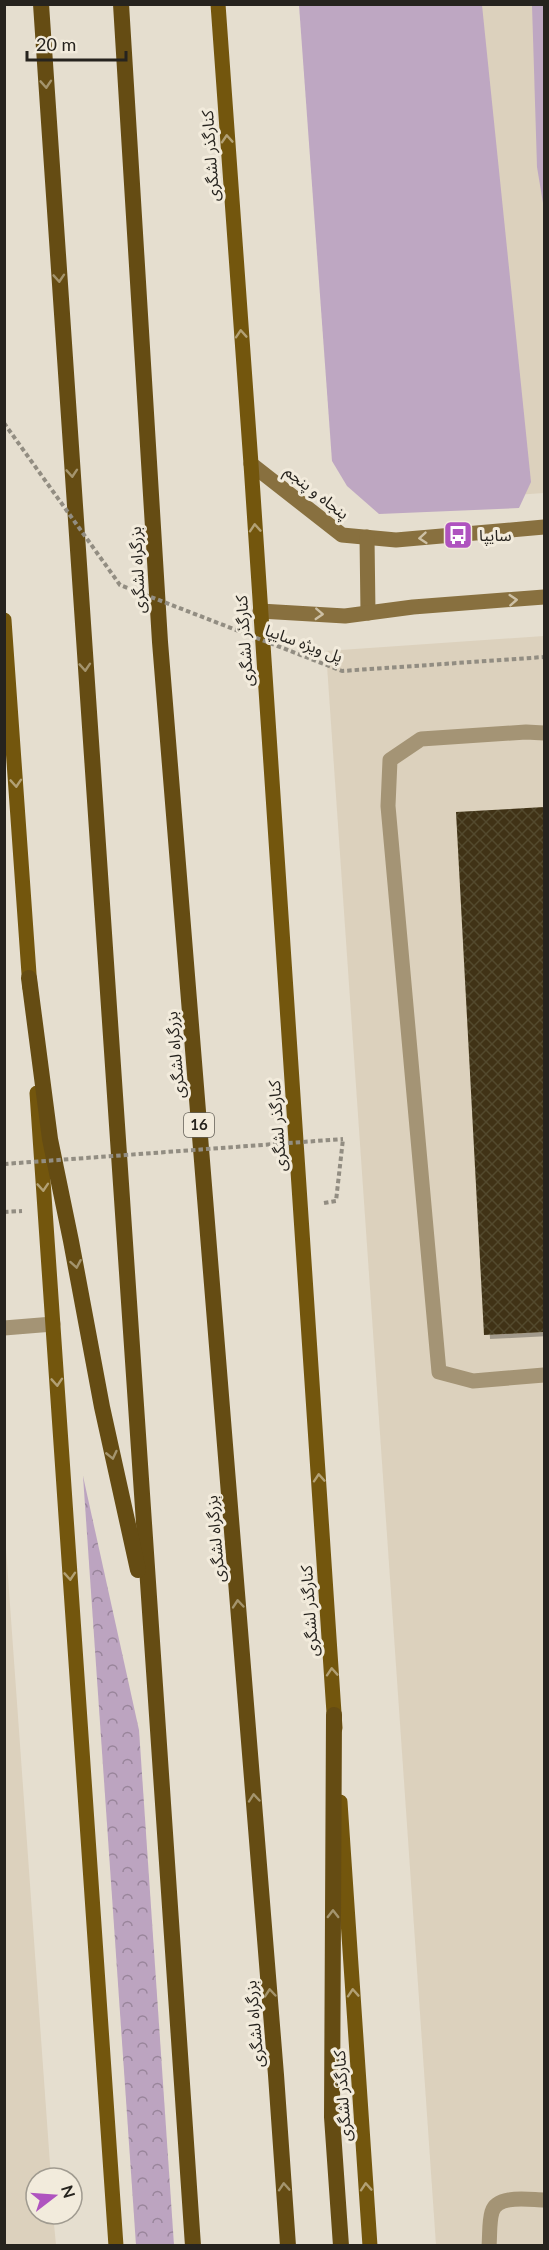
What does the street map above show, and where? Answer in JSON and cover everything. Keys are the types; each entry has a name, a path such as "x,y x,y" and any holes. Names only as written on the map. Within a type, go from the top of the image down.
{"highway":[{"path":"41,4 193,2246"},
{"name":"بزرگراه لشگری","path":"121,4 160,642 288,2246"},
{"path":"29,978 50,1139 102,1407 150,1622"},
{"path":"334,1715 332,2117 341,2246"}],"main road":[{"name":"کنارگذر لشگری","path":"218,4 370,2246"},
{"name":"پنجاه و پنجم","path":"250,464 342,535 396,540 544,527"},
{"path":"368,537 368,613"},
{"path":"260,611 345,616 413,607 544,597"},
{"path":"4,620 116,2246"}],"lane":[{"path":"544,733 526,732 421,739 390,760 388,806 439,1372 473,1381 544,1375"},
{"path":"4,1328 53,1324"},
{"path":"489,2246 492,2210 496,2203 504,2200 544,2200"}],"path":[{"name":"پل ویژه سایپا","path":"4,423 120,585 342,671 544,657"},
{"path":"4,1164 343,1139 336,1201"}],"shaded area":[{"path":"299,5 482,5 531,482 519,508 379,514 347,486 332,461"},
{"path":"305,5 544,5 544,493 386,504"},
{"path":"532,5 544,5 544,209 537,167"},
{"path":"544,636 544,2245 436,2245 326,651"},
{"path":"4,1521 50,2166 24,2166 24,2226 54,2226 56,2245 5,2245"}],"green space":[{"path":"83,1476 139,1730 174,2245 136,2245"}],"building":[{"path":"544,807 544,1332 484,1335 456,812"}],"place":[{"name":"سایپا","path":"458,535"}]}
